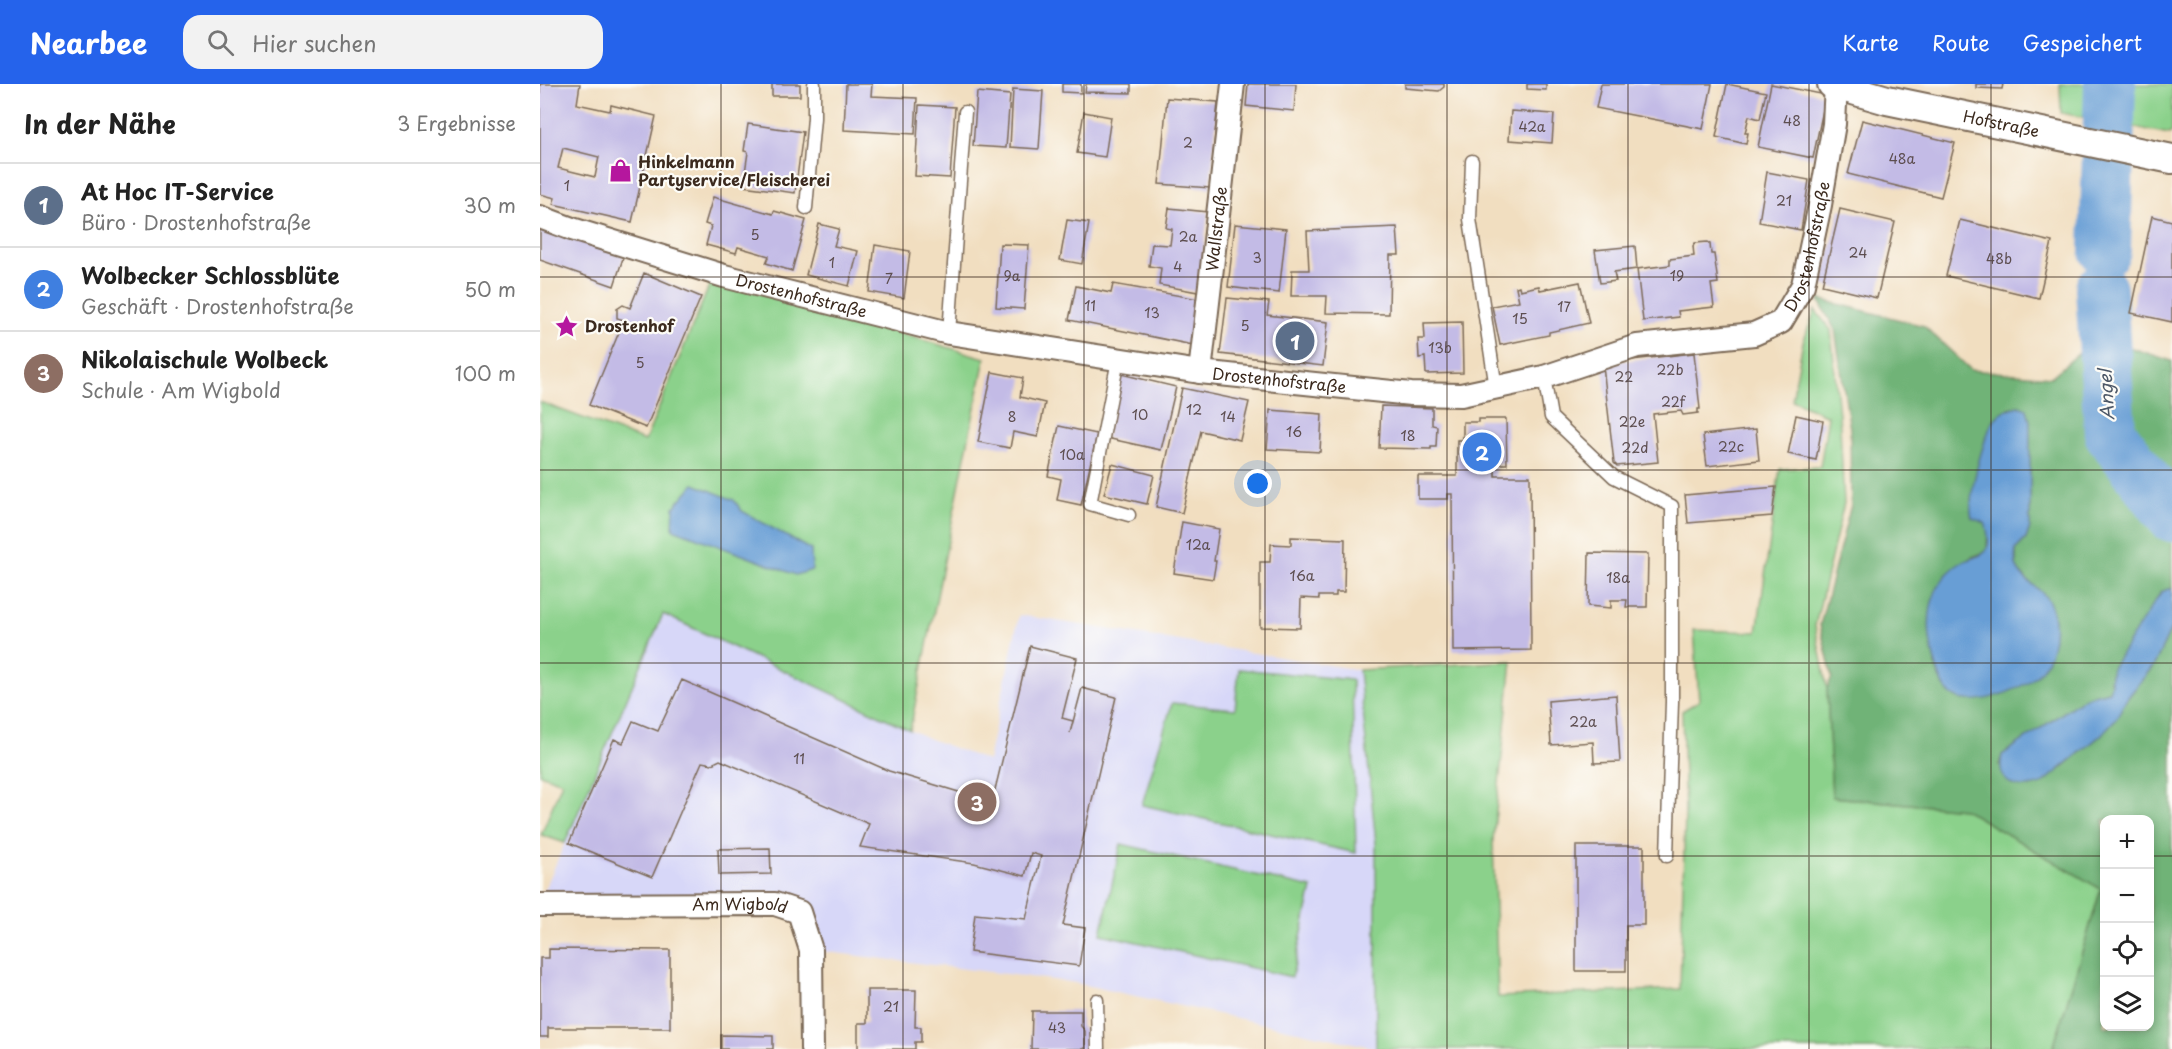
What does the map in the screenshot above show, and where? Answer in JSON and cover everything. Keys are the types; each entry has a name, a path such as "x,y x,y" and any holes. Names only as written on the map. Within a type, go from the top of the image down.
{"street":[{"name":"Wallstraße","path":"1200,372 1233,84"},
{"name":"Drostenhofstraße","path":"540,217 724,276 949,333 1200,372 1411,394 1461,395 1544,377 1637,346 1754,334 1781,322 1803,285 1832,135 1835,84"},
{"name":"Hofstraße","path":"1835,84 1887,100 2160,157"},
{"name":"Am Wigbold","path":"540,905 776,904 799,912 811,950 812,1049"}],"lane":[{"path":"806,208 814,118 814,84"},
{"path":"949,333 965,112"},
{"path":"1472,161 1470,219 1496,388"},
{"path":"1118,360 1090,504 1129,515"},
{"path":"1544,377 1551,417 1614,477 1672,506 1672,702 1667,856"},
{"path":"1096,1000 1098,1049"}],"shaded area":[{"path":"663,614 930,739 988,761 1019,615 1359,670 1376,844 1376,1048 1071,982 811,950 799,912 540,901"}],"green space":[{"path":"2060,84 2172,84 2172,132 2169,134 2061,113"},
{"path":"712,279 985,358 910,730 663,614 565,843 541,835 562,782 540,774 540,402 645,441"},
{"path":"1818,299 1924,326 1971,370 2051,377 2098,337 2172,361 2172,589 2161,592 2113,668 2110,681 2112,685 2109,691 2086,697 2002,755 1999,765 2057,772 2101,735 2120,714 2122,706 2154,665 2172,627 2172,1049 2053,1049 2100,892 2100,1031 2154,1031 2154,815 2100,815 2100,888 1964,809 1832,797 1827,688 1832,677 1820,625 1851,505 1850,429 1835,330","holes":["2019,406 2030,421 2030,527 2026,539 2016,549 2016,565 2053,620 2052,648 1949,693 1935,665 1932,602 1946,575 1987,549 1988,529 1985,523 1978,468 1994,420 2009,408"]},
{"path":"1815,310 1831,330 1844,503 1815,626 1827,688 1832,797 1964,809 2100,888 2053,1049 1376,1049 1376,844 1359,670 1512,661 1493,840 1498,997 1680,989 1685,814 1682,711 1699,701 1694,630 1757,632 1780,469 1820,467 1828,416 1792,400 1803,342"},
{"path":"1239,669 1352,680 1356,853 1142,805 1172,703 1235,709"},
{"path":"1121,844 1312,888 1292,977 1101,934"}],"water":[{"path":"2019,406 2027,409 2030,421 2030,527 2026,539 2016,549 2015,557 2017,569 2049,601 2054,621 2053,642 2044,667 2018,688 1980,700 1956,698 1943,684 1934,659 1929,629 1931,605 1941,582 1949,573 1962,562 1984,553 1988,547 1985,523 1972,518 1972,497 1977,468 1995,419 2006,410"},
{"path":"694,484 734,500 742,511 811,550 812,570 796,575 673,529 674,507"},
{"path":"2172,589 2172,627 2154,665 2122,706 2120,714 2101,735 2042,784 2017,786 2005,779 2001,765 2002,755 2086,697 2109,691 2112,668 2161,592"}],"building":[{"path":"540,84 580,84 577,104 610,111 611,105 656,116 632,222 553,204 555,198 540,194","holes":["563,148 599,157 595,177 558,168"]},
{"path":"772,84 800,84 800,96 772,96"},
{"path":"846,84 872,84 871,96 917,98 915,134 844,130"},
{"path":"1062,84 1081,84 1081,93 1062,92"},
{"path":"1086,84 1131,84 1131,93 1085,92"},
{"path":"1248,84 1296,84 1294,111 1246,106"},
{"path":"1405,84 1444,84 1444,87 1439,91 1405,88"},
{"path":"1527,84 1546,84 1546,90 1527,89"},
{"path":"1601,84 1712,84 1703,129 1596,108"},
{"path":"1727,84 1766,92 1760,119 1749,116 1745,133 1748,133 1746,144 1716,137"},
{"path":"1771,84 1826,95 1813,158 1758,147"},
{"path":"1976,84 2003,84 2002,89 1976,88"},
{"path":"1013,89 1043,91 1039,149 1010,147"},
{"path":"977,92 1010,95 1006,148 973,146"},
{"path":"1167,98 1218,102 1210,188 1159,184"},
{"path":"919,105 955,107 950,178 915,176"},
{"path":"1511,111 1554,114 1552,143 1509,140"},
{"path":"1084,112 1111,117 1105,157 1077,153"},
{"path":"1862,120 1955,143 1941,197 1848,174"},
{"path":"748,124 803,132 795,193 743,186 748,152 744,151"},
{"path":"1767,172 1809,180 1801,230 1759,222"},
{"path":"713,197 773,214 774,211 806,220 792,271 766,263 769,256 738,247 736,253 706,245 711,226 705,224"},
{"path":"1169,208 1208,212 1198,292 1159,285 1161,268 1149,266 1152,244 1170,245 1172,229 1166,228"},
{"path":"1840,209 1895,222 1877,298 1822,285"},
{"path":"2152,216 2172,221 2172,322 2131,313"},
{"path":"1067,220 1089,223 1082,264 1060,260"},
{"path":"1960,220 2052,242 2039,298 1946,276"},
{"path":"540,223 625,252 614,286 540,260"},
{"path":"819,224 839,229 834,246 858,251 849,286 806,275"},
{"path":"1235,224 1286,229 1279,293 1228,287"},
{"path":"1397,227 1399,255 1390,255 1389,314 1326,313 1327,296 1291,296 1292,270 1309,270 1307,231"},
{"path":"1695,243 1710,244 1711,254 1714,254 1718,283 1711,284 1714,307 1678,311 1679,317 1643,321 1637,269 1670,265 1670,259 1694,256"},
{"path":"1000,244 1029,245 1024,309 996,307"},
{"path":"875,245 910,251 904,298 869,292"},
{"path":"1635,246 1637,269 1614,272 1616,281 1600,283 1595,250"},
{"path":"644,273 701,297 646,428 589,405 624,320 617,318 617,309 623,305 630,308"},
{"path":"1580,282 1589,323 1549,332 1549,335 1500,345 1492,306 1519,301 1516,287 1519,286 1520,290 1539,286 1540,290"},
{"path":"1113,284 1199,299 1193,345 1069,320 1076,286 1111,293"},
{"path":"1227,298 1269,302 1267,315 1328,322 1323,366 1220,354"},
{"path":"1462,322 1463,373 1426,374 1425,357 1419,358 1418,339 1425,339 1424,323"},
{"path":"1694,353 1700,409 1698,413 1683,415 1681,411 1653,414 1658,462 1617,466 1614,463 1603,366 1605,363"},
{"path":"992,372 1023,378 1020,397 1045,403 1038,437 1013,432 1010,448 978,442"},
{"path":"1121,374 1176,387 1161,450 1106,438"},
{"path":"1182,388 1249,402 1240,440 1201,431 1182,513 1156,507"},
{"path":"1381,406 1432,408 1432,425 1437,426 1436,447 1431,447 1431,449 1379,448"},
{"path":"1270,410 1322,414 1320,452 1267,449"},
{"path":"1796,415 1823,421 1816,460 1788,454"},
{"path":"1478,419 1506,419 1507,464 1495,464 1495,476 1530,476 1531,650 1453,651 1452,494 1448,494 1448,499 1418,499 1418,476 1457,476 1457,440 1463,440 1463,422 1478,422"},
{"path":"1059,426 1097,434 1081,505 1057,500 1061,479 1048,476"},
{"path":"1756,429 1759,460 1707,466 1703,435"},
{"path":"1112,464 1154,475 1147,504 1104,494"},
{"path":"1776,487 1772,516 1688,523 1685,495"},
{"path":"1182,522 1219,529 1213,579 1174,573"},
{"path":"1291,537 1345,539 1344,592 1336,592 1336,596 1319,596 1319,599 1301,598 1300,628 1260,627 1260,562 1270,562 1271,544 1291,545"},
{"path":"1589,553 1648,554 1647,607 1626,607 1627,600 1611,600 1611,608 1588,606"},
{"path":"1030,646 1077,658 1062,718 1073,721 1070,733 1082,688 1116,697 1063,925 1085,928 1079,966 970,952 975,914 1026,919 1041,856 1031,853 1025,876 974,863 860,847 869,824 720,760 712,764 702,762 652,877 569,843 614,739 623,743 633,721 658,731 682,680 889,771 992,802"},
{"path":"1616,695 1620,762 1594,763 1593,742 1551,745 1548,701"},
{"path":"1576,846 1644,846 1644,925 1626,925 1626,971 1576,971"},
{"path":"770,848 771,874 719,875 718,849"},
{"path":"549,949 670,950 670,1028 548,1028 548,1037 540,1037 540,958 549,958"},
{"path":"867,990 916,990 915,1027 921,1027 921,1042 915,1042 915,1049 858,1049 858,1023 867,1023"},
{"path":"1032,1011 1081,1011 1081,1026 1085,1031 1085,1049 1031,1049"},
{"path":"721,1035 773,1036 773,1049 721,1049"}],"waterway":[{"name":"Angel","path":"2105,250 2110,84"},
{"name":"Angel","path":"2101,289 2110,433 2172,516"}],"place":[{"name":"Hinkelmann Partyservice/Fleischerei","path":"620,171"},
{"name":"Drostenhof","path":"567,326"},
{"name":"At Hoc IT-Service","path":"1295,341"},
{"name":"Wolbecker Schlossblüte","path":"1482,452"},
{"name":"Nikolaischule Wolbeck","path":"977,802"}]}
